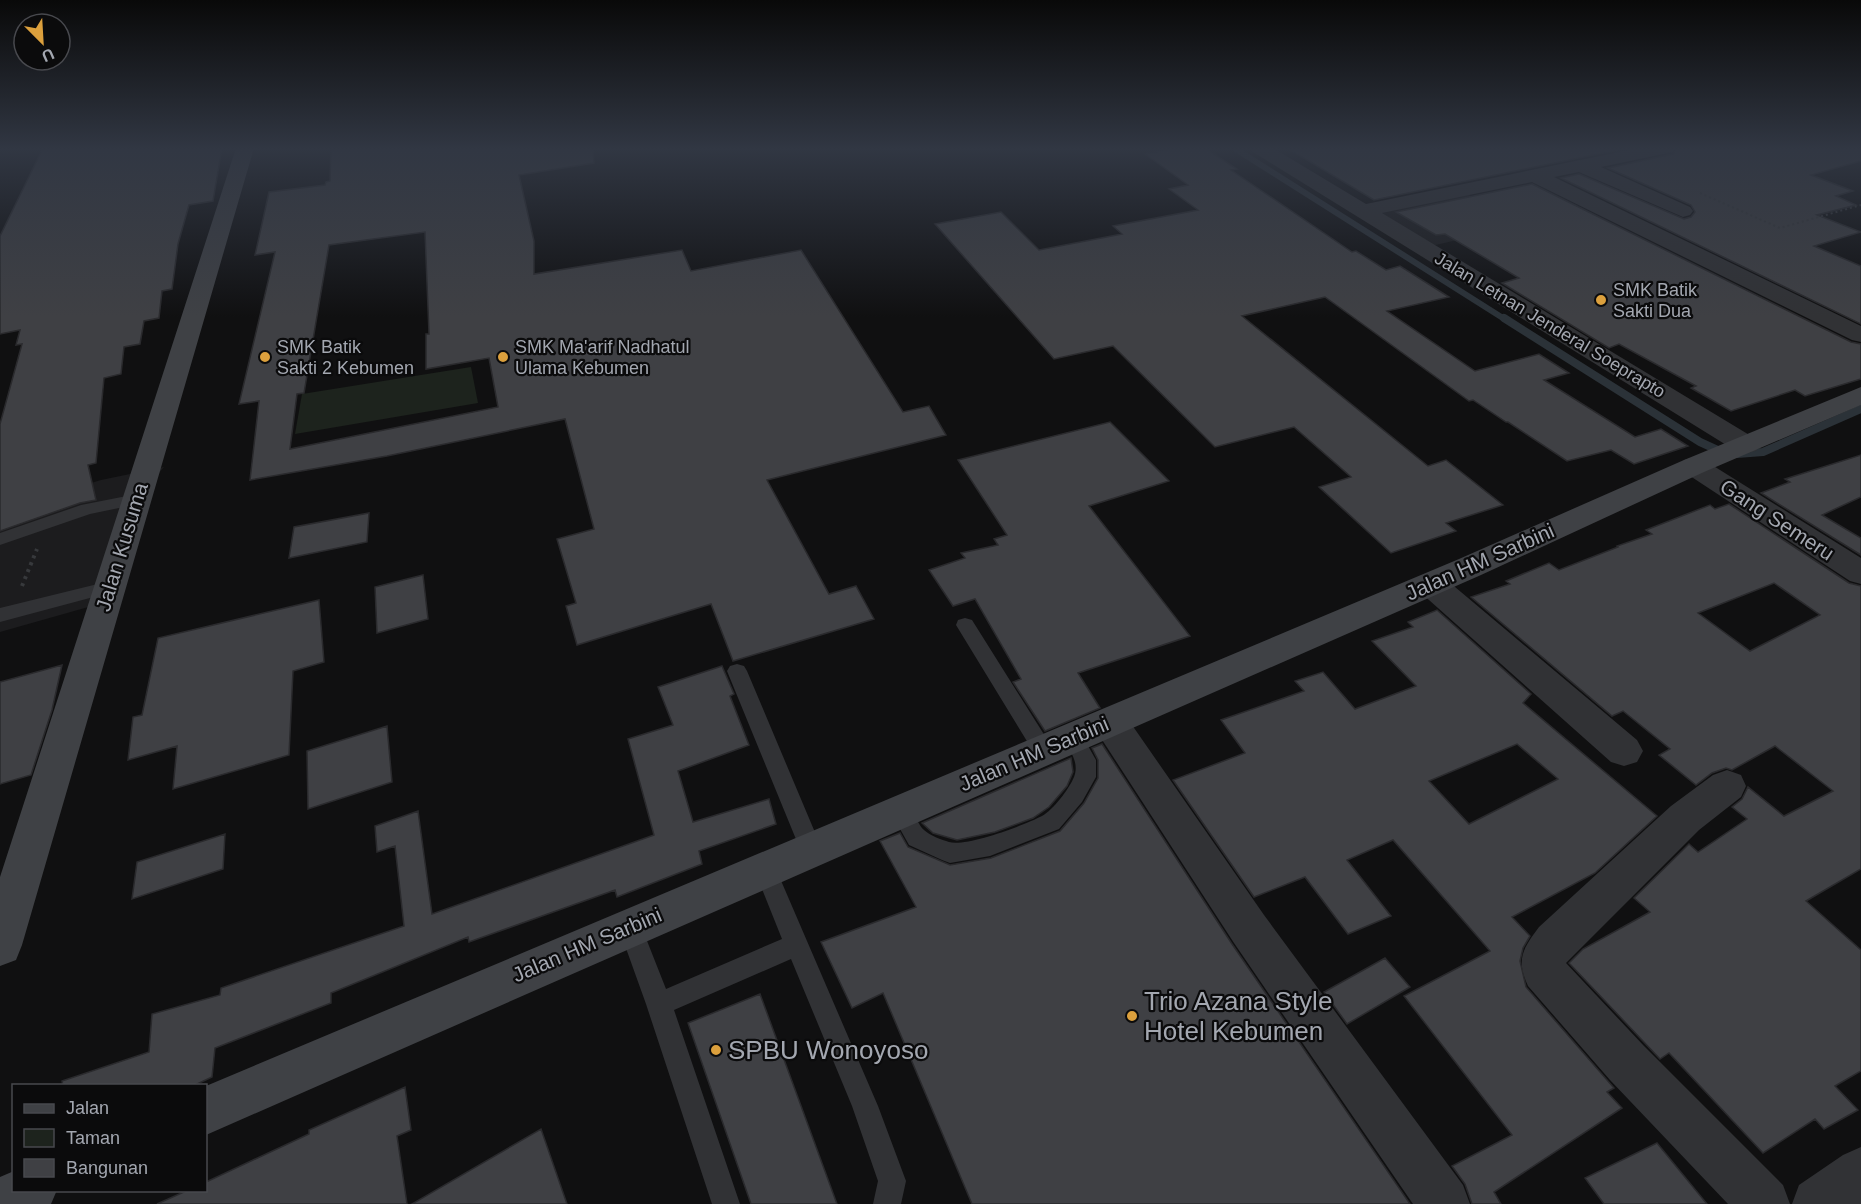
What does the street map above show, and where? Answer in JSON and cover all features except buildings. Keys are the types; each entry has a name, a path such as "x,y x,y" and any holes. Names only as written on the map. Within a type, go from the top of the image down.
{"main road":[{"name":"Jalan Kusuma","path":"0,945 137,499 234,204"},
{"name":"Jalan HM Sarbini","path":"207,1111 811,849 1076,738 1861,394"},
{"path":"0,1203 28,1192"}],"street":[{"name":"Jalan Letnan Jenderal Soeprapto","path":"1353,204 1721,456"},
{"path":"1364,211 1396,204"},
{"path":"1594,204 1861,335"},
{"path":"1669,204 1683,211"},
{"name":"Gang Semeru","path":"1721,456 1861,573"},
{"path":"1431,584 1624,751"},
{"path":"1076,738 1249,929 1444,1204"},
{"path":"1727,786 1685,818 1555,942 1543,958 1544,971 1764,1204"}],"lane":[{"path":"0,539 87,509 137,499"},
{"path":"5,613 110,587"},
{"path":"901,811 917,838 950,854 982,849 1051,822 1074,796 1085,777 1086,760 1076,738 965,625"},
{"path":"737,671 811,849"},
{"path":"765,869 865,1106 892,1181 887,1204"},
{"path":"630,927 659,1004 726,1204"},
{"path":"659,1004 797,945"}],"path":[{"path":"1726,204 1780,228 1861,205"},
{"path":"5,613 49,522"}],"shaded area":[{"path":"1397,204 1487,204 1525,224 1423,248 1364,211"},
{"path":"164,467 137,499 106,602 0,632 0,511 101,480"}],"green space":[{"path":"471,367 478,403 295,434 302,394"}],"waterway":[{"path":"1323,204 1506,320"},
{"path":"1504,318 1700,442 1724,453"},
{"path":"1737,454 1763,452 1861,409"}],"place":[{"name":"SMK Batik Sakti Dua","path":"1601,300"},
{"name":"SMK Batik Sakti 2 Kebumen","path":"265,357"},
{"name":"SMK Ma'arif Nadhatul Ulama Kebumen","path":"503,357"},
{"name":"Trio Azana Style Hotel Kebumen","path":"1132,1016"},
{"name":"SPBU Wonoyoso","path":"716,1050"}]}
